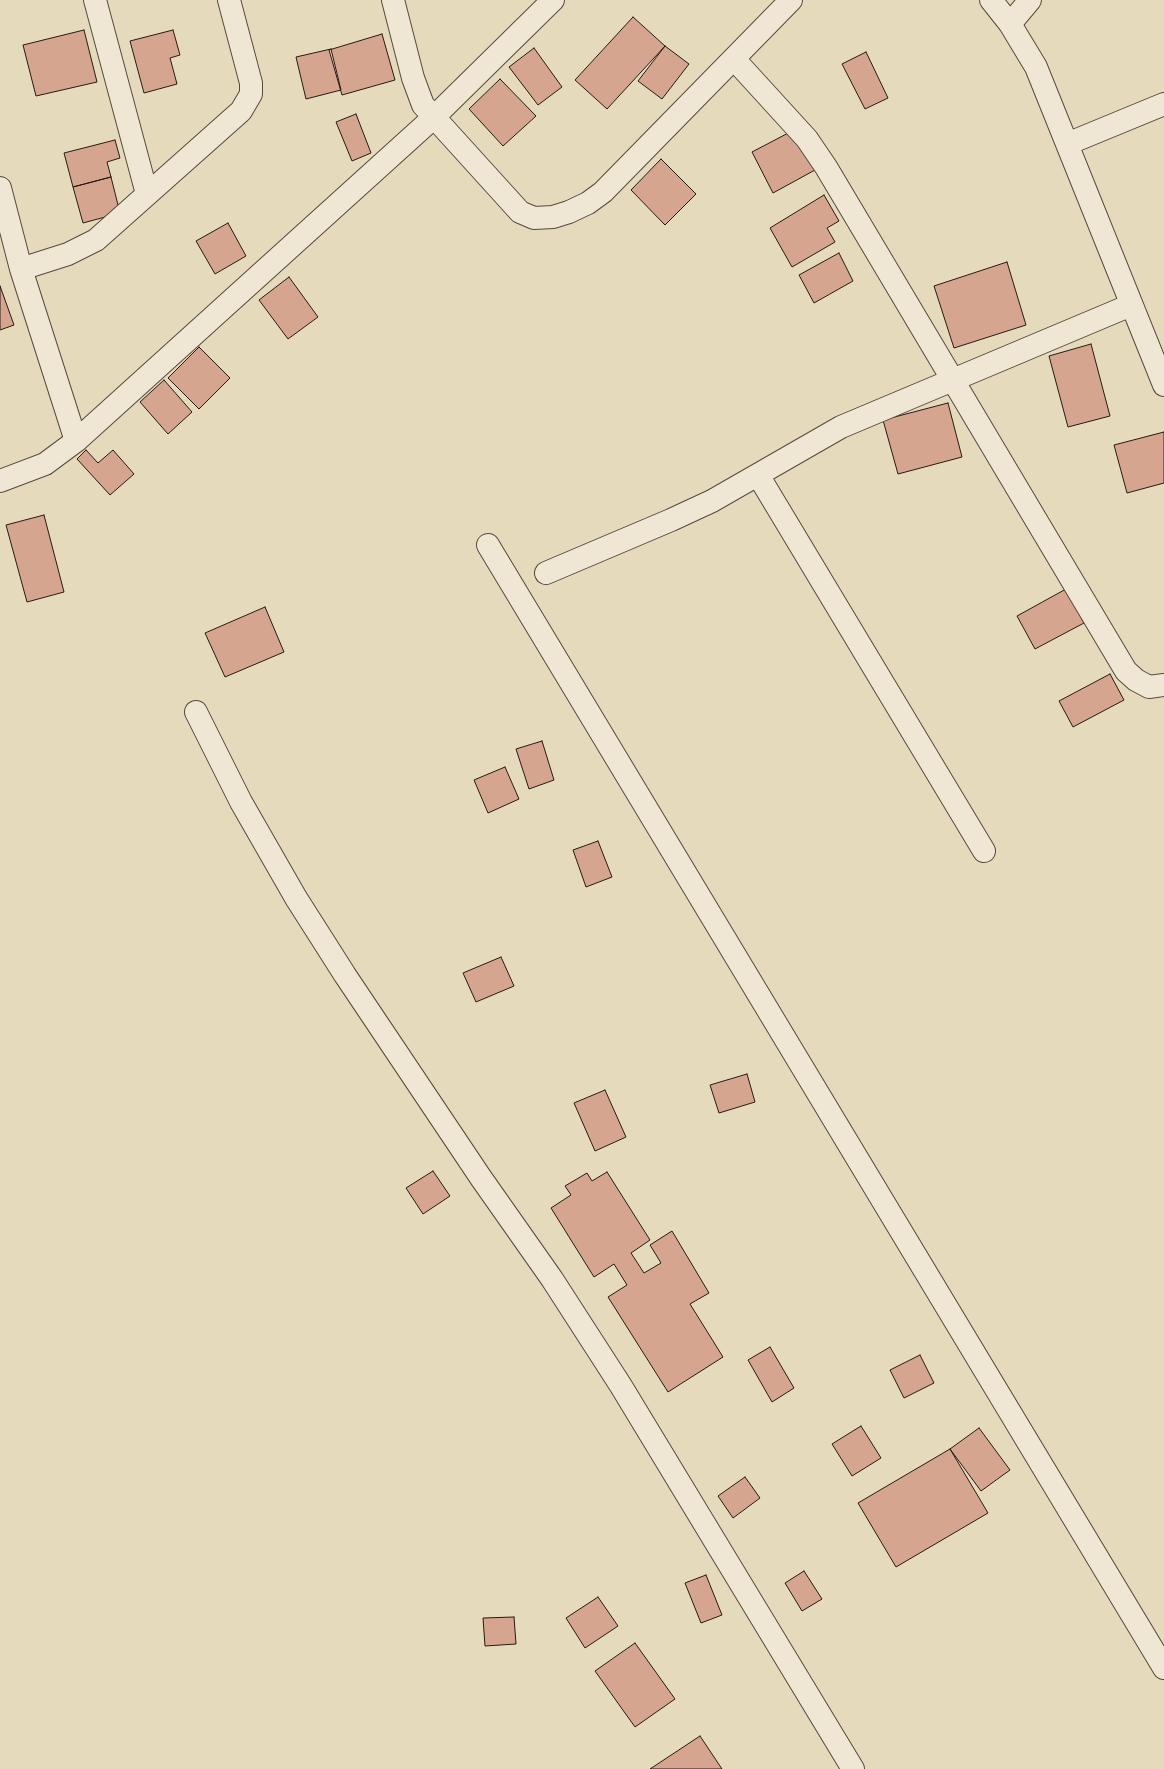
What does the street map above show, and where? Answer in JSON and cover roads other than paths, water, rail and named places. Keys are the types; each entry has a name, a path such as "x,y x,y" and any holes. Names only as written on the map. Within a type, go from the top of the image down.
{"street":[{"path":"94,0 147,194"},
{"path":"21,269 68,254 96,240 241,111 251,94 250,78 230,0"},
{"path":"393,0 418,92 423,105 433,118 520,212 534,218 553,217 588,203 603,192 791,0"},
{"path":"0,481 45,464 76,441 433,118 553,0"},
{"path":"991,0 1010,24 1036,67 1164,385"},
{"path":"1010,24 1030,0"},
{"path":"734,59 807,139 826,167 951,380 1126,671 1136,680 1149,687 1164,685"},
{"path":"1067,144 1164,104"},
{"path":"0,188 21,269 76,441"},
{"path":"546,573 712,501 841,427 1131,305"},
{"path":"758,475 984,851"},
{"path":"488,545 1164,1668"},
{"path":"196,712 241,802 296,898 345,975 481,1178 552,1279 621,1386 853,1769"}]}
